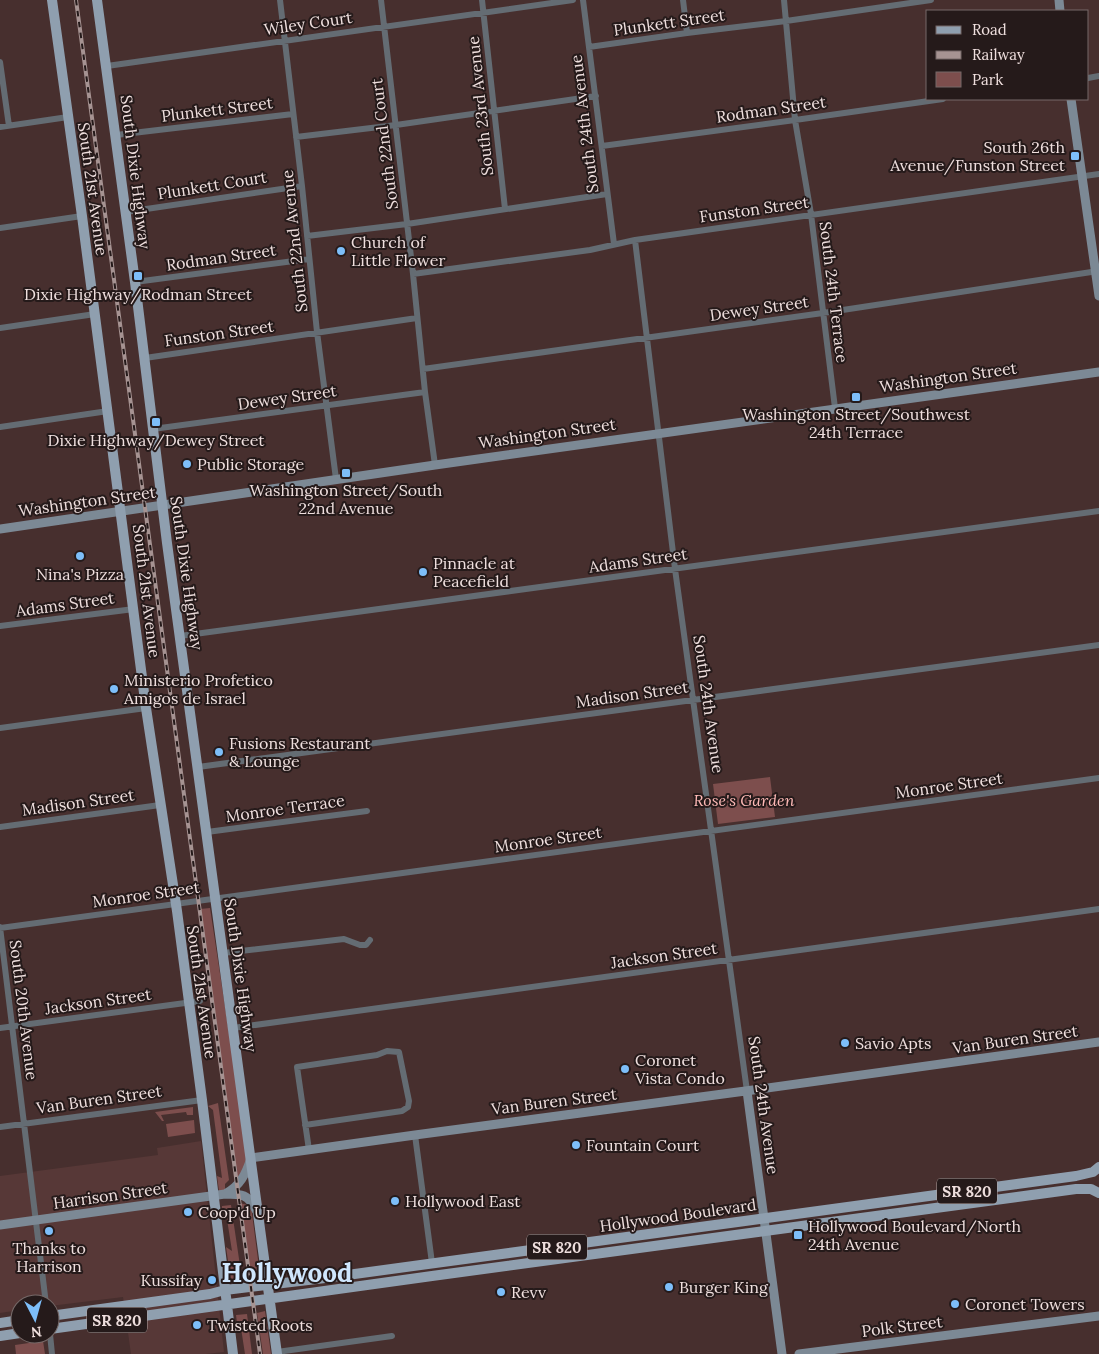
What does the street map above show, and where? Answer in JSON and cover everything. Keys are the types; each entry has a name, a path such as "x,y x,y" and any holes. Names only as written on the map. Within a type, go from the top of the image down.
{"main road":[{"name":"South 21st Avenue","path":"52,0 146,708 176,904 194,1002 202,1100 219,1195 226,1305 233,1354"},
{"name":"South Dixie Highway","path":"97,0 145,358 162,505 277,1353"},
{"name":"Hollywood Boulevard","path":"60,1328 226,1305 269,1291 336,1276 1076,1176 1093,1172 1099,1167"},
{"name":"Hollywood Boulevard","path":"60,1315 210,1294 225,1290 269,1291 341,1288 1076,1189 1091,1189 1099,1193"},
{"path":"652,1247 655,1239 675,1235 680,1230"},
{"path":"336,1276 341,1288"}],"street":[{"name":"South 22nd Avenue","path":"280,0 317,332 336,479"},
{"name":"South 22nd Court","path":"381,0 408,224 425,392 435,464"},
{"name":"South 23rd Avenue","path":"482,0 505,209"},
{"name":"Wiley Court","path":"107,66 573,0"},
{"name":"South 24th Avenue","path":"583,0 614,244"},
{"path":"683,0 687,33"},
{"name":"South 24th Terrace","path":"784,0 796,120 811,214 835,408"},
{"name":"Plunkett Street","path":"589,47 786,21 885,3 931,0"},
{"path":"0,62 9,126"},
{"path":"296,137 396,125 596,96"},
{"name":"Rodman Street","path":"602,146 936,100"},
{"path":"1071,100 1097,271 1099,296"},
{"name":"Plunkett Street","path":"116,135 293,114"},
{"path":"0,127 68,117"},
{"name":"Funston Street","path":"413,274 590,250 634,240 811,214 1099,174"},
{"name":"Plunkett Court","path":"126,212 302,186"},
{"path":"307,236 408,224 607,194"},
{"path":"0,228 82,216"},
{"name":"South 24th Avenue","path":"634,240 675,569 782,1354"},
{"name":"Rodman Street","path":"135,282 310,259"},
{"name":"Dewey Street","path":"423,369 823,313 1097,271"},
{"path":"0,328 95,314"},
{"name":"Funston Street","path":"145,358 417,318"},
{"name":"Washington Street","path":"0,529 435,464 1099,372"},
{"name":"Dewey Street","path":"153,429 425,392"},
{"path":"0,427 108,411"},
{"name":"Adams Street","path":"180,636 1099,511"},
{"name":"Adams Street","path":"0,626 134,608"},
{"name":"Madison Street","path":"198,767 1099,645"},
{"path":"0,728 146,708"},
{"name":"Monroe Street","path":"0,928 1099,778"},
{"name":"Madison Street","path":"0,827 160,805"},
{"name":"Monroe Terrace","path":"206,832 367,811"},
{"name":"Jackson Street","path":"233,1028 1099,909"},
{"name":"South 20th Avenue","path":"0,928 45,1294"},
{"path":"223,953 344,939 360,945 366,944 370,940"},
{"name":"Jackson Street","path":"0,1028 194,1002"},
{"name":"Van Buren Street","path":"251,1158 1099,1042"},
{"path":"305,1125 402,1111 408,1107 409,1101 399,1052 387,1051 378,1055 297,1066 308,1150"},
{"name":"Van Buren Street","path":"0,1127 202,1100"},
{"path":"415,1135 432,1263"},
{"path":"219,1195 234,1190 243,1178 251,1158"},
{"name":"Harrison Street","path":"0,1225 238,1194 251,1200 259,1217"},
{"name":"Polk Street","path":"799,1354 1099,1316"},
{"path":"277,1353 392,1336"}],"shaded area":[{"path":"201,1141 224,1352 206,1354 131,1354 123,1297 60,1305 60,1294 10,1294 10,1312 0,1313 0,1176 158,1155 157,1148"}],"green space":[{"name":"Rose's Garden","path":"770,777 775,817 718,824 713,784"},
{"path":"210,908 247,1163 236,1181 200,909"},
{"path":"218,1103 229,1180 225,1184 225,1190 219,1191 217,1176 222,1178 213,1110 208,1106"},
{"path":"193,1107 193,1115 187,1115 186,1112 161,1115 164,1121 155,1112"},
{"path":"194,1120 195,1133 168,1137 166,1124"},
{"path":"240,1203 251,1206 260,1275 257,1277 250,1278"},
{"path":"231,1205 242,1279 231,1281 226,1247 232,1251 226,1213 222,1211 222,1206"},
{"path":"265,1311 271,1354 263,1354 257,1313"},
{"path":"247,1314 252,1354 245,1354 241,1328 237,1323 236,1315"},
{"path":"43,1344 45,1354 16,1354 15,1345"}],"railway":[{"path":"76,0 260,1354"}],"place":[{"name":"South 26th Avenue/Funston Street","path":"1075,156"},
{"name":"Church of Little Flower","path":"341,251"},
{"name":"Dixie Highway/Rodman Street","path":"138,276"},
{"name":"Washington Street/Southwest 24th Terrace","path":"856,397"},
{"name":"Dixie Highway/Dewey Street","path":"156,422"},
{"name":"Public Storage","path":"187,464"},
{"name":"Washington Street/South 22nd Avenue","path":"346,473"},
{"name":"Nina's Pizza","path":"80,556"},
{"name":"Pinnacle at Peacefield","path":"423,572"},
{"name":"Ministerio Profetico Amigos de Israel","path":"114,689"},
{"name":"Fusions Restaurant & Lounge","path":"219,752"},
{"name":"Savio Apts","path":"845,1043"},
{"name":"Coronet Vista Condo","path":"625,1069"},
{"name":"Fountain Court","path":"576,1145"},
{"name":"Hollywood East","path":"395,1201"},
{"name":"Coop'd Up","path":"188,1212"},
{"name":"Thanks to Harrison","path":"49,1231"},
{"name":"Hollywood Boulevard/North 24th Avenue","path":"798,1235"},
{"name":"Kussifay","path":"212,1280"},
{"name":"Burger King","path":"669,1287"},
{"name":"Revv","path":"501,1292"},
{"name":"Coronet Towers","path":"955,1304"},
{"name":"Twisted Roots","path":"197,1325"}],"district":[{"name":"Hollywood","path":"287,1272"}]}
